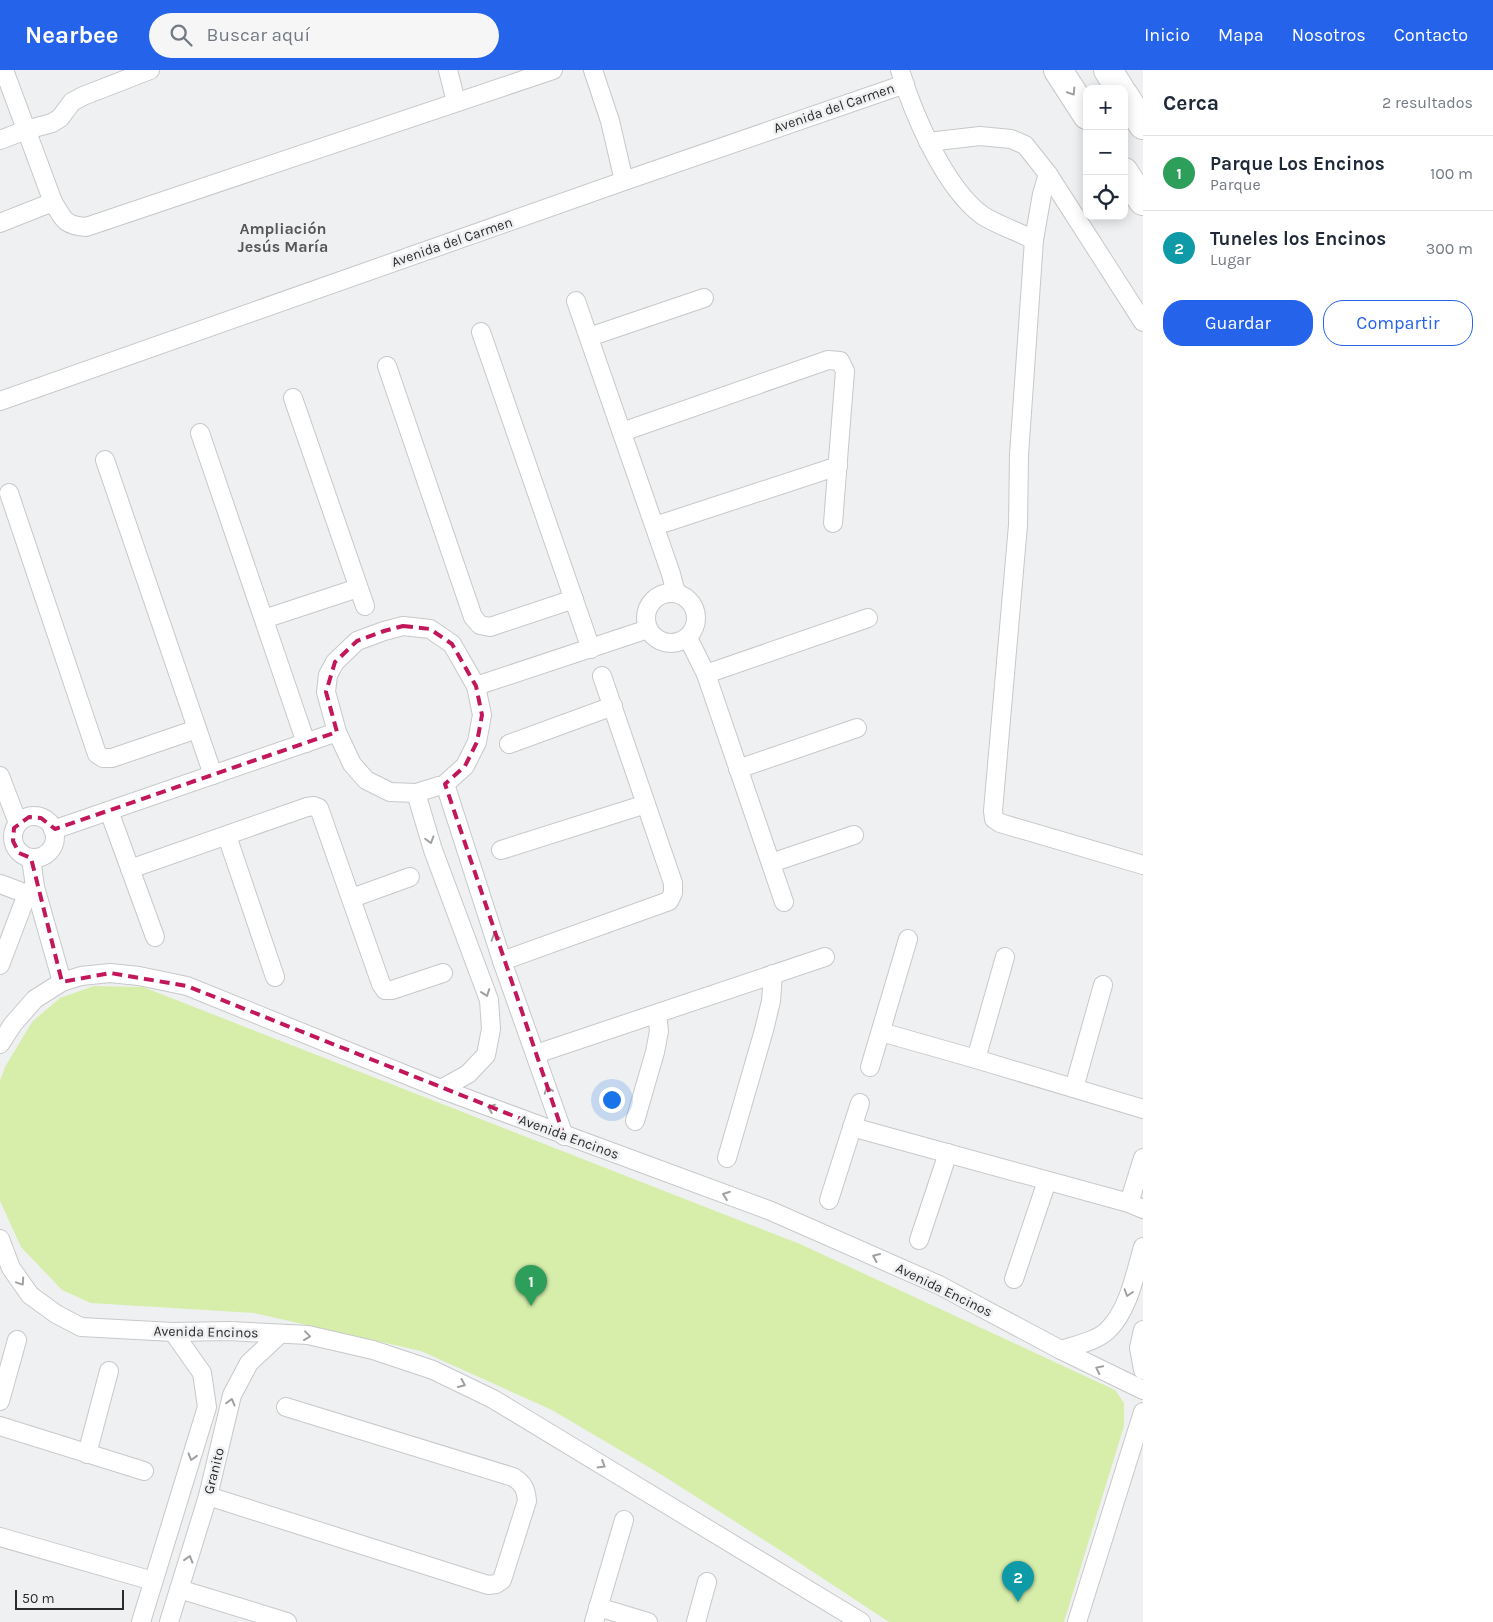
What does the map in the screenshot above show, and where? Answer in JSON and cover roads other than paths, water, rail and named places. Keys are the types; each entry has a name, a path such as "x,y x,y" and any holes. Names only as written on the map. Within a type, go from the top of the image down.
{"highway":[{"path":"1058,70 1083,109"},
{"path":"1108,70 1117,85"},
{"path":"1128,102 1143,125"},
{"path":"1126,175 1143,201"}],"street":[{"path":"4,70 53,202 64,219 73,226 86,227 553,70"},
{"path":"0,140 52,123 60,118 72,102 83,96 150,70"},
{"path":"448,70 456,102"},
{"path":"593,70 610,121 624,181"},
{"path":"902,77 928,142 967,202 984,216 1034,240"},
{"name":"Avenida del Carmen","path":"0,401 624,181 902,77"},
{"path":"928,142 980,136 1011,139 1025,145 1048,174 1143,322"},
{"path":"1048,174 1042,194 1034,240 1019,455 1018,525 993,811 994,819 1000,823 1143,865"},
{"path":"0,223 53,202"},
{"path":"589,337 704,298"},
{"path":"576,301 676,593"},
{"path":"481,332 591,649"},
{"path":"622,432 828,360 840,361 845,371 833,523"},
{"path":"387,366 473,617 480,624 490,626 574,599"},
{"path":"293,398 365,606"},
{"path":"200,433 306,743"},
{"path":"105,460 213,775"},
{"path":"654,526 838,466"},
{"path":"9,493 97,754 103,758 112,758 197,729"},
{"path":"264,619 358,588"},
{"path":"664,593 676,593 687,598 695,608 697,620 694,630 688,638 677,643 666,643 655,638 648,629 646,618 648,607 664,593"},
{"path":"706,674 868,618"},
{"path":"403,626 430,629 452,644 476,686 482,715 477,742 465,766 445,784 416,794 390,792 366,780 352,764 337,732 326,692 328,675 335,662 357,641 403,626"},
{"path":"476,686 648,629"},
{"path":"688,638 706,674 784,902"},
{"path":"502,960 669,901 673,893 673,883 602,676"},
{"path":"509,744 613,706"},
{"path":"738,769 857,728"},
{"path":"54,830 337,732"},
{"path":"0,778 18,823"},
{"path":"445,784 502,960 564,1136"},
{"path":"416,794 433,850 489,1000 491,1029 486,1055 468,1074 441,1089"},
{"path":"501,850 646,804"},
{"path":"130,870 314,806 320,808 381,984 385,990 392,990 443,973"},
{"path":"109,811 155,937"},
{"path":"29,817 46,820 54,830 54,844 45,855 31,858 24,856 15,847 13,835 18,823 29,817"},
{"path":"771,863 854,835"},
{"path":"227,836 274,977"},
{"path":"31,858 31,891 62,982"},
{"path":"352,898 410,877"},
{"path":"0,884 31,891"},
{"path":"0,966 31,891"},
{"path":"870,1067 908,939"},
{"path":"536,1054 825,957"},
{"path":"976,1059 1005,957"},
{"name":"Avenida Encinos","path":"0,1044 13,1024 35,1000 62,982 81,976 110,973 139,976 186,986 441,1089 770,1211 939,1285 1061,1350 1143,1390"},
{"path":"727,1158 764,1030 771,1001 772,974"},
{"path":"1074,1088 1103,985"},
{"path":"635,1121 655,1052 659,1032 657,1014"},
{"path":"881,1032 1143,1109"},
{"path":"829,1200 860,1103"},
{"path":"852,1127 1136,1206 1143,1158"},
{"path":"919,1240 948,1153"},
{"path":"1014,1279 1047,1181"},
{"name":"Avenida Encinos","path":"0,1239 12,1268 30,1296 56,1314 80,1327 173,1332 308,1335 373,1350 433,1370 493,1399 861,1622"},
{"path":"1061,1350 1096,1337 1108,1330 1126,1300 1143,1247"},
{"path":"1143,1330 1139,1348 1143,1370"},
{"name":"Granito","path":"141,1622 207,1407 202,1373 173,1332"},
{"name":"Granito","path":"169,1622 208,1496 232,1395 249,1363 280,1334"},
{"path":"0,1401 17,1340"},
{"path":"87,1454 109,1371"},
{"path":"208,1496 488,1585 496,1584 502,1580 527,1501 526,1492 521,1482 513,1477 286,1407"},
{"path":"1077,1622 1143,1412"},
{"path":"0,1426 144,1471"},
{"path":"624,1520 596,1615 648,1622"},
{"path":"0,1537 153,1581"},
{"path":"696,1622 707,1582"},
{"path":"179,1589 287,1622"}],"place":[{"name":"Parque Los Encinos","path":"531,1306"},
{"name":"Tuneles los Encinos","path":"1018,1602"}],"district":[{"name":"Ampliación Jesús María","path":"283,237"}]}
